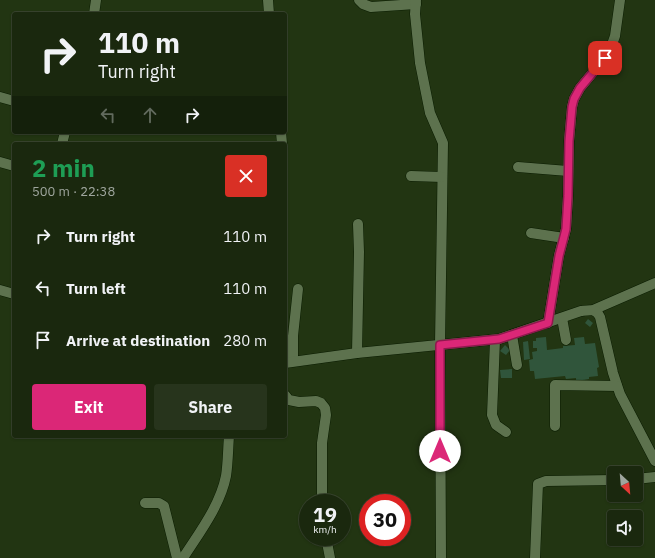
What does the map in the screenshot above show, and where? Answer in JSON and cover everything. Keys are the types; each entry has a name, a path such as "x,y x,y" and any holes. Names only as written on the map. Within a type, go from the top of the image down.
{"street":[{"path":"94,12 96,0"},
{"path":"268,0 269,12"},
{"path":"359,0 364,4 371,6 416,2 415,14 422,70 430,113 443,143 440,345 441,558"},
{"path":"548,323 559,256 568,217 570,122 574,99 580,88 609,53 615,36 620,0"},
{"path":"0,97 12,100"},
{"path":"0,162 12,165"},
{"path":"518,167 568,171"},
{"path":"411,176 442,177"},
{"path":"357,353 359,252 358,224"},
{"path":"531,233 564,238"},
{"path":"298,289 289,362 357,353 495,340 581,312 593,310 655,283"},
{"path":"0,290 12,293"},
{"path":"593,310 597,312 600,317 617,386 624,404 655,460"},
{"path":"562,318 566,340"},
{"path":"512,335 517,365"},
{"path":"495,340 492,415 496,425 506,432"},
{"path":"555,426 555,385 617,386"},
{"path":"287,398 289,400 300,402 316,401 321,403 325,408 326,415 322,443 322,494"},
{"path":"183,558 211,513 221,491 226,476 229,438"},
{"path":"643,478 655,477"},
{"path":"534,558 538,484 546,481 607,480"},
{"path":"145,503 159,503 164,506 178,558"},
{"path":"328,546 330,558"}],"building":[{"path":"588,319 593,323 590,327 585,323"},
{"path":"546,337 547,350 575,345 574,338 584,337 585,344 595,343 599,367 597,368 598,376 576,381 576,378 566,379 565,376 535,379 534,371 530,371 529,360 533,359 532,352 537,351 537,348 533,348 533,341 536,341 536,338"},
{"path":"528,341 530,359 524,360 523,342"},
{"path":"505,345 510,350 506,355 500,351"},
{"path":"512,369 512,378 501,378 500,370"}],"route":[{"path":"440,451 440,345 499,339 548,323 559,256 568,217 569,141 572,107 576,93 605,58"}]}
